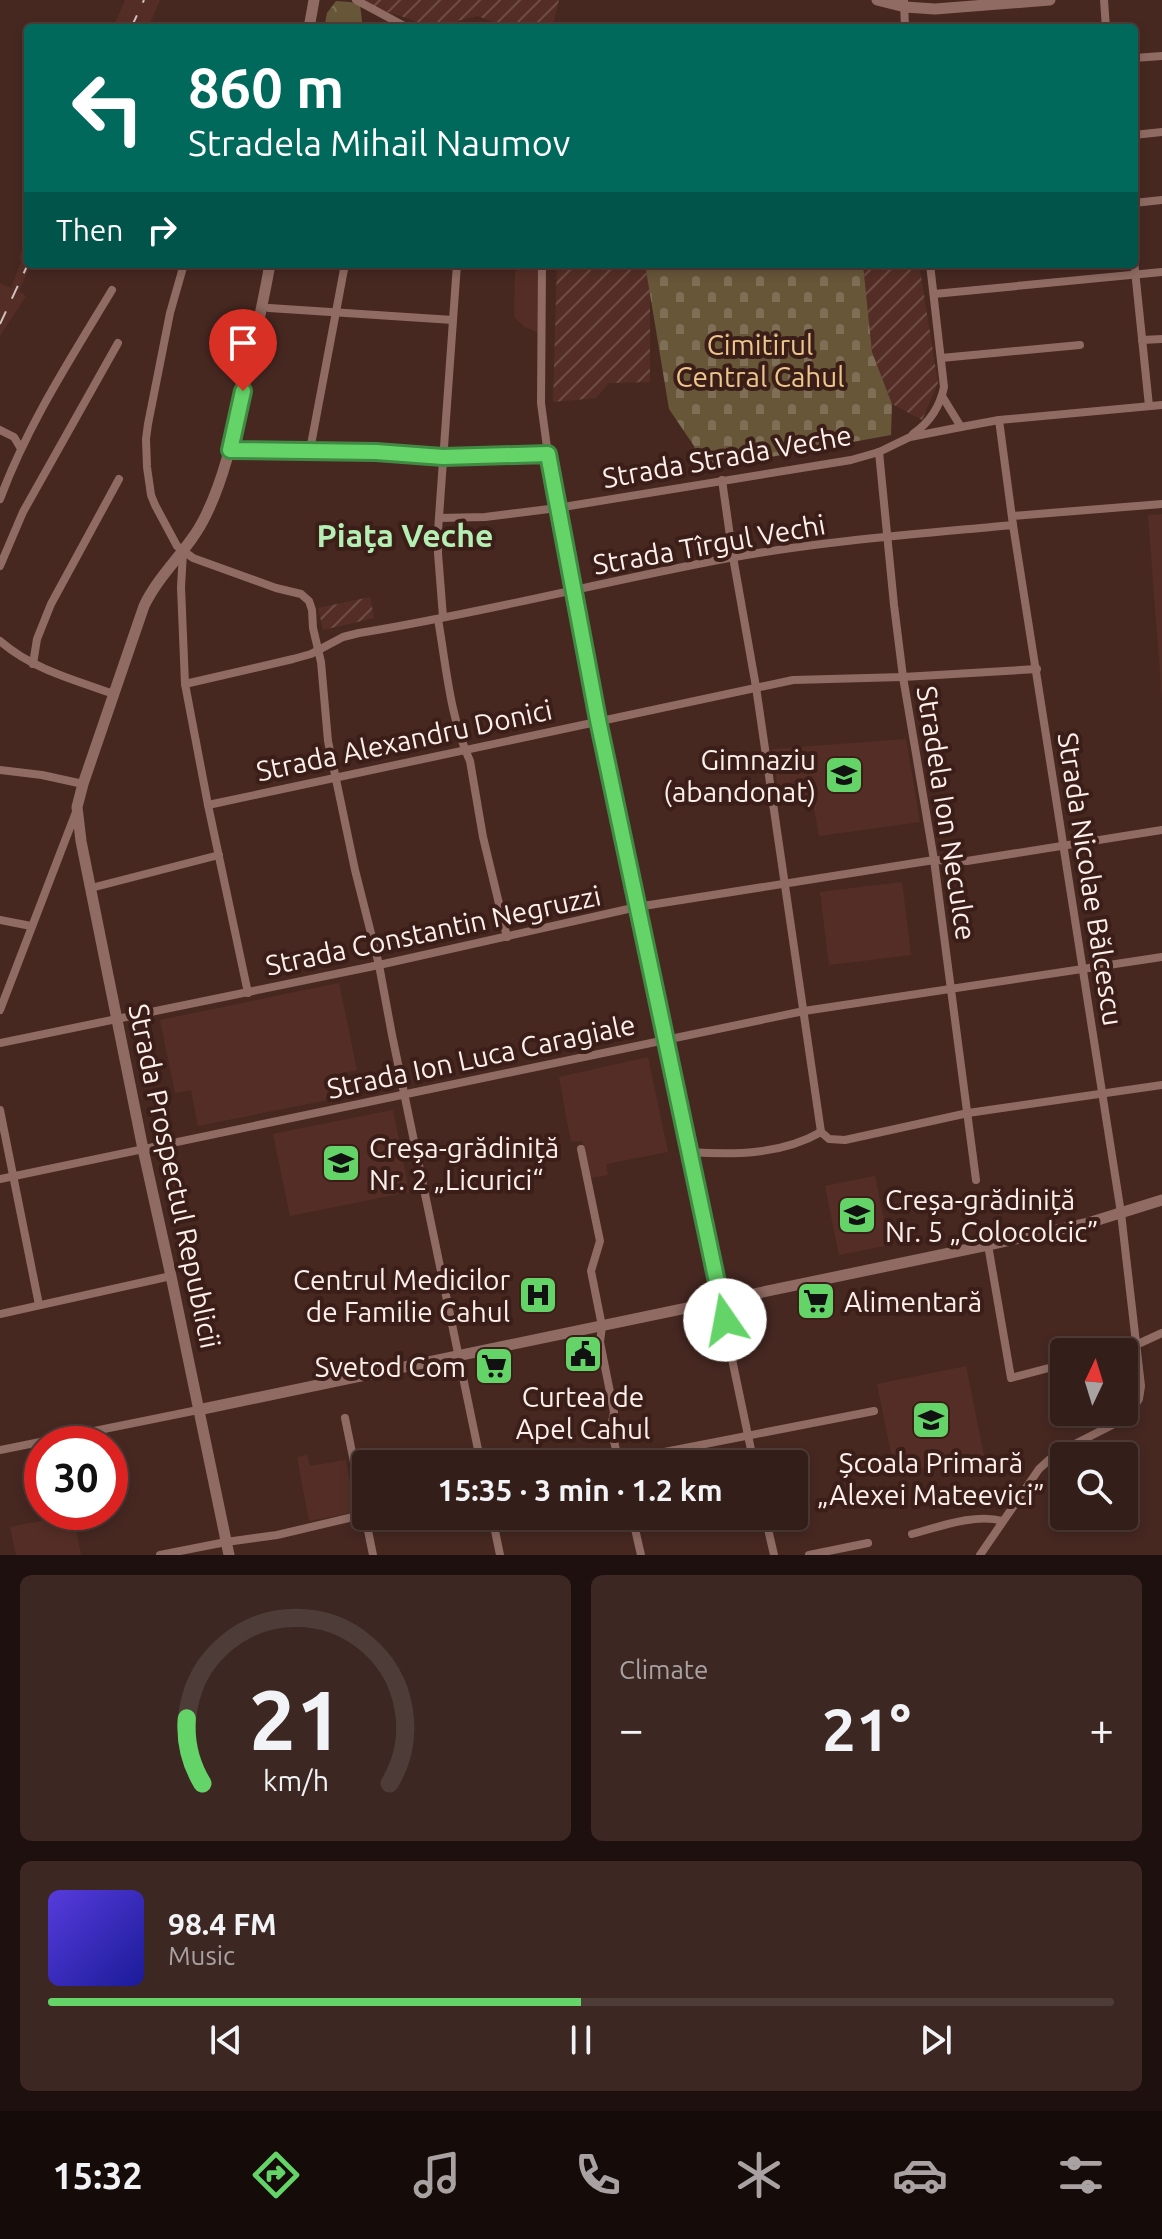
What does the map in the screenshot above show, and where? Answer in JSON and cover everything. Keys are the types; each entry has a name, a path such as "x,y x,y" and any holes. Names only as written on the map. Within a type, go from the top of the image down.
{"main road":[{"path":"877,0 935,9 1050,0"},
{"path":"310,24 315,1"},
{"path":"77,807 149,596 162,575 183,552 207,513 230,450 269,268"},
{"name":"Strada Prospectul Republicii","path":"77,807 79,832 143,1149 229,1555"},
{"path":"198,1410 988,1245 1162,1200"}],"street":[{"path":"356,0 401,24"},
{"path":"1104,0 1106,24"},
{"path":"904,4 905,24"},
{"path":"1138,58 1162,56"},
{"path":"1138,135 1162,132"},
{"path":"1138,203 1162,200"},
{"path":"183,268 162,353 146,439 147,467 155,505 171,537 183,552 276,588 294,591 305,597 312,610 319,650 324,715 335,777 379,965 478,1450"},
{"path":"310,450 344,268"},
{"path":"457,268 439,518 440,618 464,751 470,761 483,837 507,937"},
{"path":"542,268 541,403 557,508 598,720 751,1450"},
{"path":"910,437 928,422 942,396 944,381 931,268"},
{"path":"1135,268 1149,406"},
{"path":"934,294 1162,272"},
{"path":"0,499 20,447 112,290"},
{"path":"269,308 453,320"},
{"path":"1142,340 1162,339"},
{"path":"0,566 23,512 118,343"},
{"path":"941,358 1080,345"},
{"path":"942,396 961,427"},
{"name":"Strada Strada Veche","path":"439,518 485,517 557,508 851,460 879,452 910,437 999,420 1162,405"},
{"name":"Strada Nicolae Bălcescu","path":"999,420 1121,1213 1137,1338"},
{"path":"0,430 14,437 20,447"},
{"path":"230,450 376,452 443,457 548,454"},
{"name":"Stradela Ion Neculce","path":"879,452 903,677 934,860 976,1180"},
{"path":"33,664 37,639 51,604 119,479"},
{"path":"722,480 756,687 821,1132 829,1139 845,1140 968,1113 1162,1085"},
{"name":"Strada Tîrgul Vechi","path":"185,684 293,659 343,637 733,557 1162,504"},
{"path":"183,552 181,600 185,684 248,993"},
{"path":"0,641 33,664 114,694"},
{"name":"Strada Alexandru Donici","path":"208,805 793,680 1037,669"},
{"path":"0,770 83,784"},
{"path":"0,1010 77,807"},
{"name":"Strada Constantin Negruzzi","path":"0,1043 248,993 637,907 934,860 967,861 1162,830"},
{"path":"91,888 219,855"},
{"path":"0,920 31,926"},
{"name":"Strada Ion Luca Caragiale","path":"0,1179 804,1011 1162,957"},
{"path":"0,1110 39,1305"},
{"path":"689,1152 729,1153 785,1147 804,1142 821,1132"},
{"path":"581,1149 600,1241 591,1271 602,1326 600,1342 613,1410 611,1427 616,1450"},
{"path":"988,1245 1011,1378 1050,1368"},
{"path":"0,1314 171,1276"},
{"path":"1138,1344 1162,1333"},
{"name":"Strada Nicolae Bălcescu","path":"1138,1344 1141,1386 1138,1401"},
{"path":"0,1450 198,1410"},
{"path":"674,1450 874,1411"},
{"path":"345,1418 352,1452"},
{"name":"Strada Nicolae Bălcescu","path":"980,1555 1039,1469 1050,1459 1111,1426"},
{"path":"160,1555 277,1535 352,1518"},
{"path":"912,1534 987,1518 1003,1521"},
{"path":"368,1530 373,1555"},
{"path":"495,1530 500,1555"},
{"path":"635,1530 641,1555"},
{"path":"768,1530 774,1555"},
{"path":"809,1555 868,1543"}],"shaded area":[{"path":"125,0 160,0 150,24 115,24"},
{"path":"365,0 559,0 553,24 498,24 478,16 457,21 456,24 419,24 375,8"},
{"path":"24,245 24,268 29,268 19,291 26,296 0,336 0,283 11,288 21,262 19,257"},
{"path":"520,268 540,268 542,334 525,327 514,317 515,272"},
{"path":"557,268 646,268 650,292 650,382 609,383 596,398 553,402"},
{"path":"863,268 920,268 938,383 922,420 892,404 872,352"},
{"path":"1162,514 1162,699 1148,515"},
{"path":"370,597 374,618 323,630 318,608"},
{"name":"Gimnaziu (abandonat)","path":"906,739 920,822 819,836 813,801 780,803 772,749"},
{"path":"902,882 911,955 829,965 820,892"},
{"path":"339,983 357,1070 329,1076 333,1099 198,1126 191,1090 175,1093 160,1020"},
{"path":"648,1057 668,1152 606,1164 608,1175 591,1178 582,1141 571,1142 559,1077"},
{"name":"Creșa-grădiniță Nr. 2 „Licurici“","path":"393,1110 409,1192 290,1216 273,1134"},
{"name":"Creșa-grădiniță Nr. 5 „Colocolcic”","path":"875,1176 889,1245 839,1255 825,1186"},
{"name":"Școala Primară „Alexei Mateevici”","path":"966,1366 984,1456 895,1473 877,1384"},
{"path":"307,1455 310,1466 346,1460 352,1491 352,1513 309,1521 297,1457"},
{"path":"24,1524 24,1530 76,1530 81,1555 16,1555 10,1527"}],"green space":[{"path":"336,1 360,5 362,24 325,24 327,13"},
{"name":"Cimitirul Central Cahul","path":"646,268 863,268 872,352 892,404 891,435 699,470 694,446 669,409"}],"railway":[{"path":"133,24 144,0"},
{"path":"0,324 26,268"}],"place":[{"name":"Gimnaziu (abandonat)","path":"844,775"},
{"name":"Creșa-grădiniță Nr. 2 „Licurici“","path":"341,1163"},
{"name":"Creșa-grădiniță Nr. 5 „Colocolcic”","path":"857,1215"},
{"name":"Centrul Medicilor de Familie Cahul","path":"538,1295"},
{"name":"Alimentară","path":"816,1301"},
{"name":"Curtea de Apel Cahul","path":"583,1354"},
{"name":"Svetod Com","path":"494,1366"},
{"name":"Școala Primară „Alexei Mateevici”","path":"931,1420"}],"district":[{"name":"Piața Veche","path":"405,535"}],"route":[{"path":"243,391 230,450 376,452 443,457 548,454 598,720 725,1320"}]}
